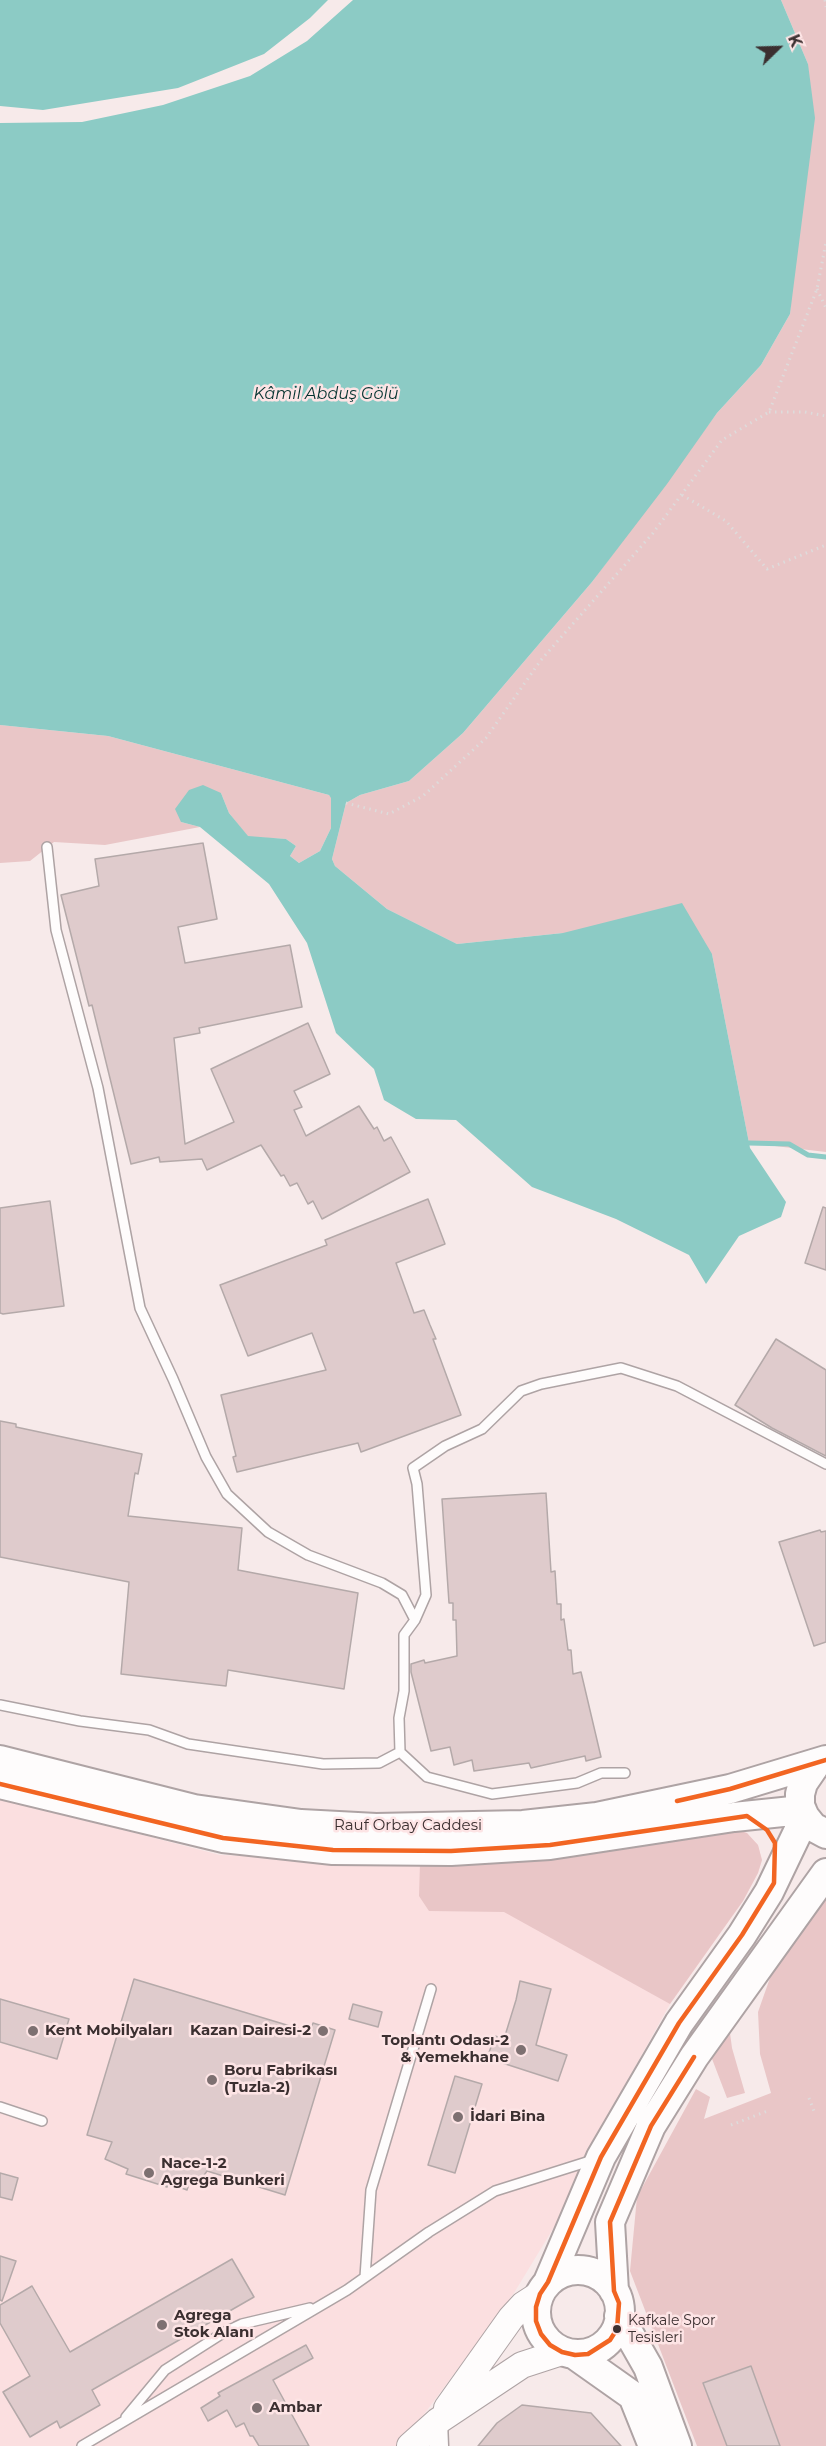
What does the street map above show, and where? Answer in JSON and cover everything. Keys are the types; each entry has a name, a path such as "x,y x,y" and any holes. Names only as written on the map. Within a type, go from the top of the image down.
{"main road":[{"name":"Rauf Orbay Caddesi","path":"0,1760 194,1809 301,1824 376,1828 523,1825 597,1817 730,1789 822,1759"},
{"name":"Rauf Orbay Caddesi","path":"0,1784 223,1838 333,1850 451,1851 550,1845 747,1816 811,1821 800,1794 803,1783 822,1759"},
{"path":"747,1816 767,1830 775,1843 774,1883"},
{"path":"652,2446 633,2396 568,2353 550,2345 541,2334 536,2321 536,2307 602,2157 679,2023 742,1935 811,1821"},
{"path":"568,2353 588,2354 600,2348 610,2340 616,2329 617,2304 610,2222 651,2126 694,2056 826,1873"},
{"path":"544,2288 559,2275 571,2271 595,2274 606,2281 648,2367 677,2446"}],"street":[{"path":"439,2446 438,2421 511,2318 544,2288"},
{"path":"410,2446 438,2421 522,2365 568,2353"}],"lane":[{"path":"47,847 56,930 98,1088 140,1308 174,1379 206,1457 227,1494 268,1532 308,1555 382,1583 402,1596 415,1620"},
{"path":"625,1773 601,1773 577,1783 492,1794 427,1777 400,1752 399,1718 404,1691 404,1635 415,1620 426,1595 417,1484 413,1468 445,1446 482,1429 521,1391 541,1384 621,1368 677,1386 826,1464"},
{"path":"0,1705 80,1721 149,1730 188,1744 323,1764 379,1763 400,1752"},
{"path":"365,2277 371,2190 432,1989"},
{"path":"0,2107 42,2121"},
{"path":"82,2446 321,2306 429,2232 495,2191 602,2157"},
{"path":"121,2423 165,2370 223,2333 242,2324 321,2306"}],"path":[{"path":"825,0 826,7"},
{"path":"769,412 817,289 826,242"},
{"path":"817,289 826,308"},
{"path":"346,802 389,814 423,796 486,738 542,660 653,533 722,440 769,412 805,412 826,416"},
{"path":"681,494 726,521 767,569 826,545"},
{"path":"809,2098 814,2111"},
{"path":"731,2125 770,2110"}],"shaded area":[{"path":"781,0 826,0 826,1152 749,1143 712,954 563,933 457,944 387,909 335,866 332,859 346,803 360,795 409,781 463,733 592,582 717,413 761,365 790,314 808,64"},
{"path":"0,725 108,736 329,795 331,797 331,828 320,851 299,863 290,856 296,846 286,839 248,837 229,813 221,793 181,822 200,827 105,845 54,842 30,861 0,863"},
{"path":"0,1798 220,1855 420,1863 523,1860 600,1853 657,1843 747,1833 758,1845 762,1860 758,1873 743,1901 670,2004 590,2148 565,2209 514,2293 408,2436 397,2446 0,2446"},
{"path":"733,1828 747,1833 758,1845 762,1860 758,1873 743,1901 670,2004 504,1912 429,1911 419,1896 420,1863 523,1860 600,1853"},
{"path":"826,1895 826,2446 697,2446 630,2271 637,2197 696,2089 710,2097 704,2119 771,2093 760,2054 758,2012 777,1958"},
{"path":"730,2033 745,2093 727,2098 709,2051 720,2035"}],"water":[{"path":"0,0 328,0 310,18 264,54 178,88 43,110 0,106"},
{"name":"Kâmil Abduş Gölü","path":"353,0 781,0 808,64 815,118 790,314 761,365 717,413 667,484 592,582 463,733 409,781 360,795 346,803 332,859 335,866 387,909 457,944 563,933 682,903 712,954 750,1148 786,1202 781,1217 739,1236 706,1284 689,1255 616,1219 532,1187 456,1120 416,1119 384,1100 374,1069 336,1033 307,943 269,884 200,827 181,822 175,809 189,790 203,785 221,793 229,813 248,836 286,839 296,846 290,856 299,863 320,851 331,828 331,798 329,795 108,736 0,725 0,123 82,122 163,105 250,76 307,41"}],"building":[{"path":"203,843 217,919 178,927 185,963 290,945 302,1007 199,1028 200,1033 174,1038 185,1144 234,1122 211,1069 308,1023 330,1074 294,1091 302,1107 294,1110 306,1136 359,1106 374,1129 377,1127 384,1141 391,1137 410,1172 322,1219 313,1201 308,1204 297,1183 290,1186 261,1145 207,1170 202,1159 160,1162 159,1157 131,1164 92,1005 89,1006 61,895 99,886 95,859"},
{"path":"428,1199 445,1244 396,1263 414,1313 424,1310 461,1415 361,1452 358,1443 237,1472 233,1457 236,1456 221,1395 326,1370 312,1333 248,1356 220,1285 327,1245 325,1240"},
{"path":"50,1201 64,1306 0,1313 0,1208"},
{"path":"823,1207 826,1208 826,1270 805,1263"},
{"path":"776,1339 826,1370 826,1456 772,1428 735,1405"},
{"path":"0,1421 16,1424 16,1427 142,1454 138,1474 135,1473 128,1516 242,1528 238,1570 358,1593 344,1689 228,1670 226,1686 121,1674 129,1582 0,1557"},
{"path":"546,1493 551,1572 555,1571 557,1604 561,1604 561,1620 564,1619 568,1650 571,1650 573,1674 581,1672 601,1757 586,1761 585,1756 531,1768 529,1763 474,1771 472,1760 454,1765 450,1747 431,1751 411,1672 411,1664 457,1656 456,1620 453,1620 453,1603 449,1603 442,1499"},
{"path":"820,1530 821,1532 826,1531 826,1642 814,1646 779,1542"},
{"name":"Boru Fabrikası (Tuzla-2)","path":"134,1979 310,2032 313,2023 335,2030 285,2195 207,2171 202,2178 190,2181 187,2190 168,2183 167,2187 126,2174 128,2169 105,2159 112,2142 87,2135"},
{"name":"Toplantı Odası-2 & Yemekhane","path":"520,1981 551,1989 536,2045 567,2055 558,2081 487,2058 495,2036 504,2039"},
{"name":"Kent Mobilyaları","path":"0,1999 69,2019 57,2059 0,2042"},
{"path":"353,2004 382,2012 378,2027 349,2019"},
{"name":"İdari Bina","path":"455,2076 482,2084 455,2173 428,2165"},
{"path":"0,2173 18,2178 12,2200 0,2197"},
{"path":"0,2256 16,2261 2,2301 0,2300"},
{"path":"232,2259 254,2297 92,2390 100,2405 60,2428 57,2421 30,2437 3,2392 30,2376 0,2323 0,2305 32,2286 70,2352"},
{"name":"Ambar","path":"306,2345 313,2358 273,2380 309,2446 259,2446 253,2436 250,2436 244,2423 236,2427 227,2410 208,2421 201,2408 220,2396 218,2393"},
{"path":"751,2366 780,2446 727,2446 703,2383"},
{"path":"522,2405 591,2413 621,2446 478,2446 497,2423"}],"waterway":[{"path":"749,1143 789,1144 808,1155 826,1157"}],"transit line":[{"path":"677,1801 730,1789 826,1760"},
{"path":"0,1784 223,1838 333,1850 451,1851 550,1845 747,1816 767,1830 775,1843 774,1883 742,1935 679,2023 601,2157 548,2282 540,2294 536,2307 536,2321 541,2334 550,2345 562,2352 575,2355 588,2354 610,2340 617,2329 619,2303 614,2291 610,2222 651,2126 694,2057"}],"place":[{"name":"Kent Mobilyaları","path":"33,2031"},
{"name":"Kazan Dairesi-2","path":"323,2031"},
{"name":"Toplantı Odası-2 & Yemekhane","path":"521,2050"},
{"name":"Boru Fabrikası (Tuzla-2)","path":"212,2080"},
{"name":"İdari Bina","path":"458,2117"},
{"name":"Nace-1-2 Agrega Bunkeri","path":"149,2173"},
{"name":"Agrega Stok Alanı","path":"162,2325"},
{"name":"Kafkale Spor Tesisleri","path":"617,2329"},
{"name":"Ambar","path":"257,2408"}]}
